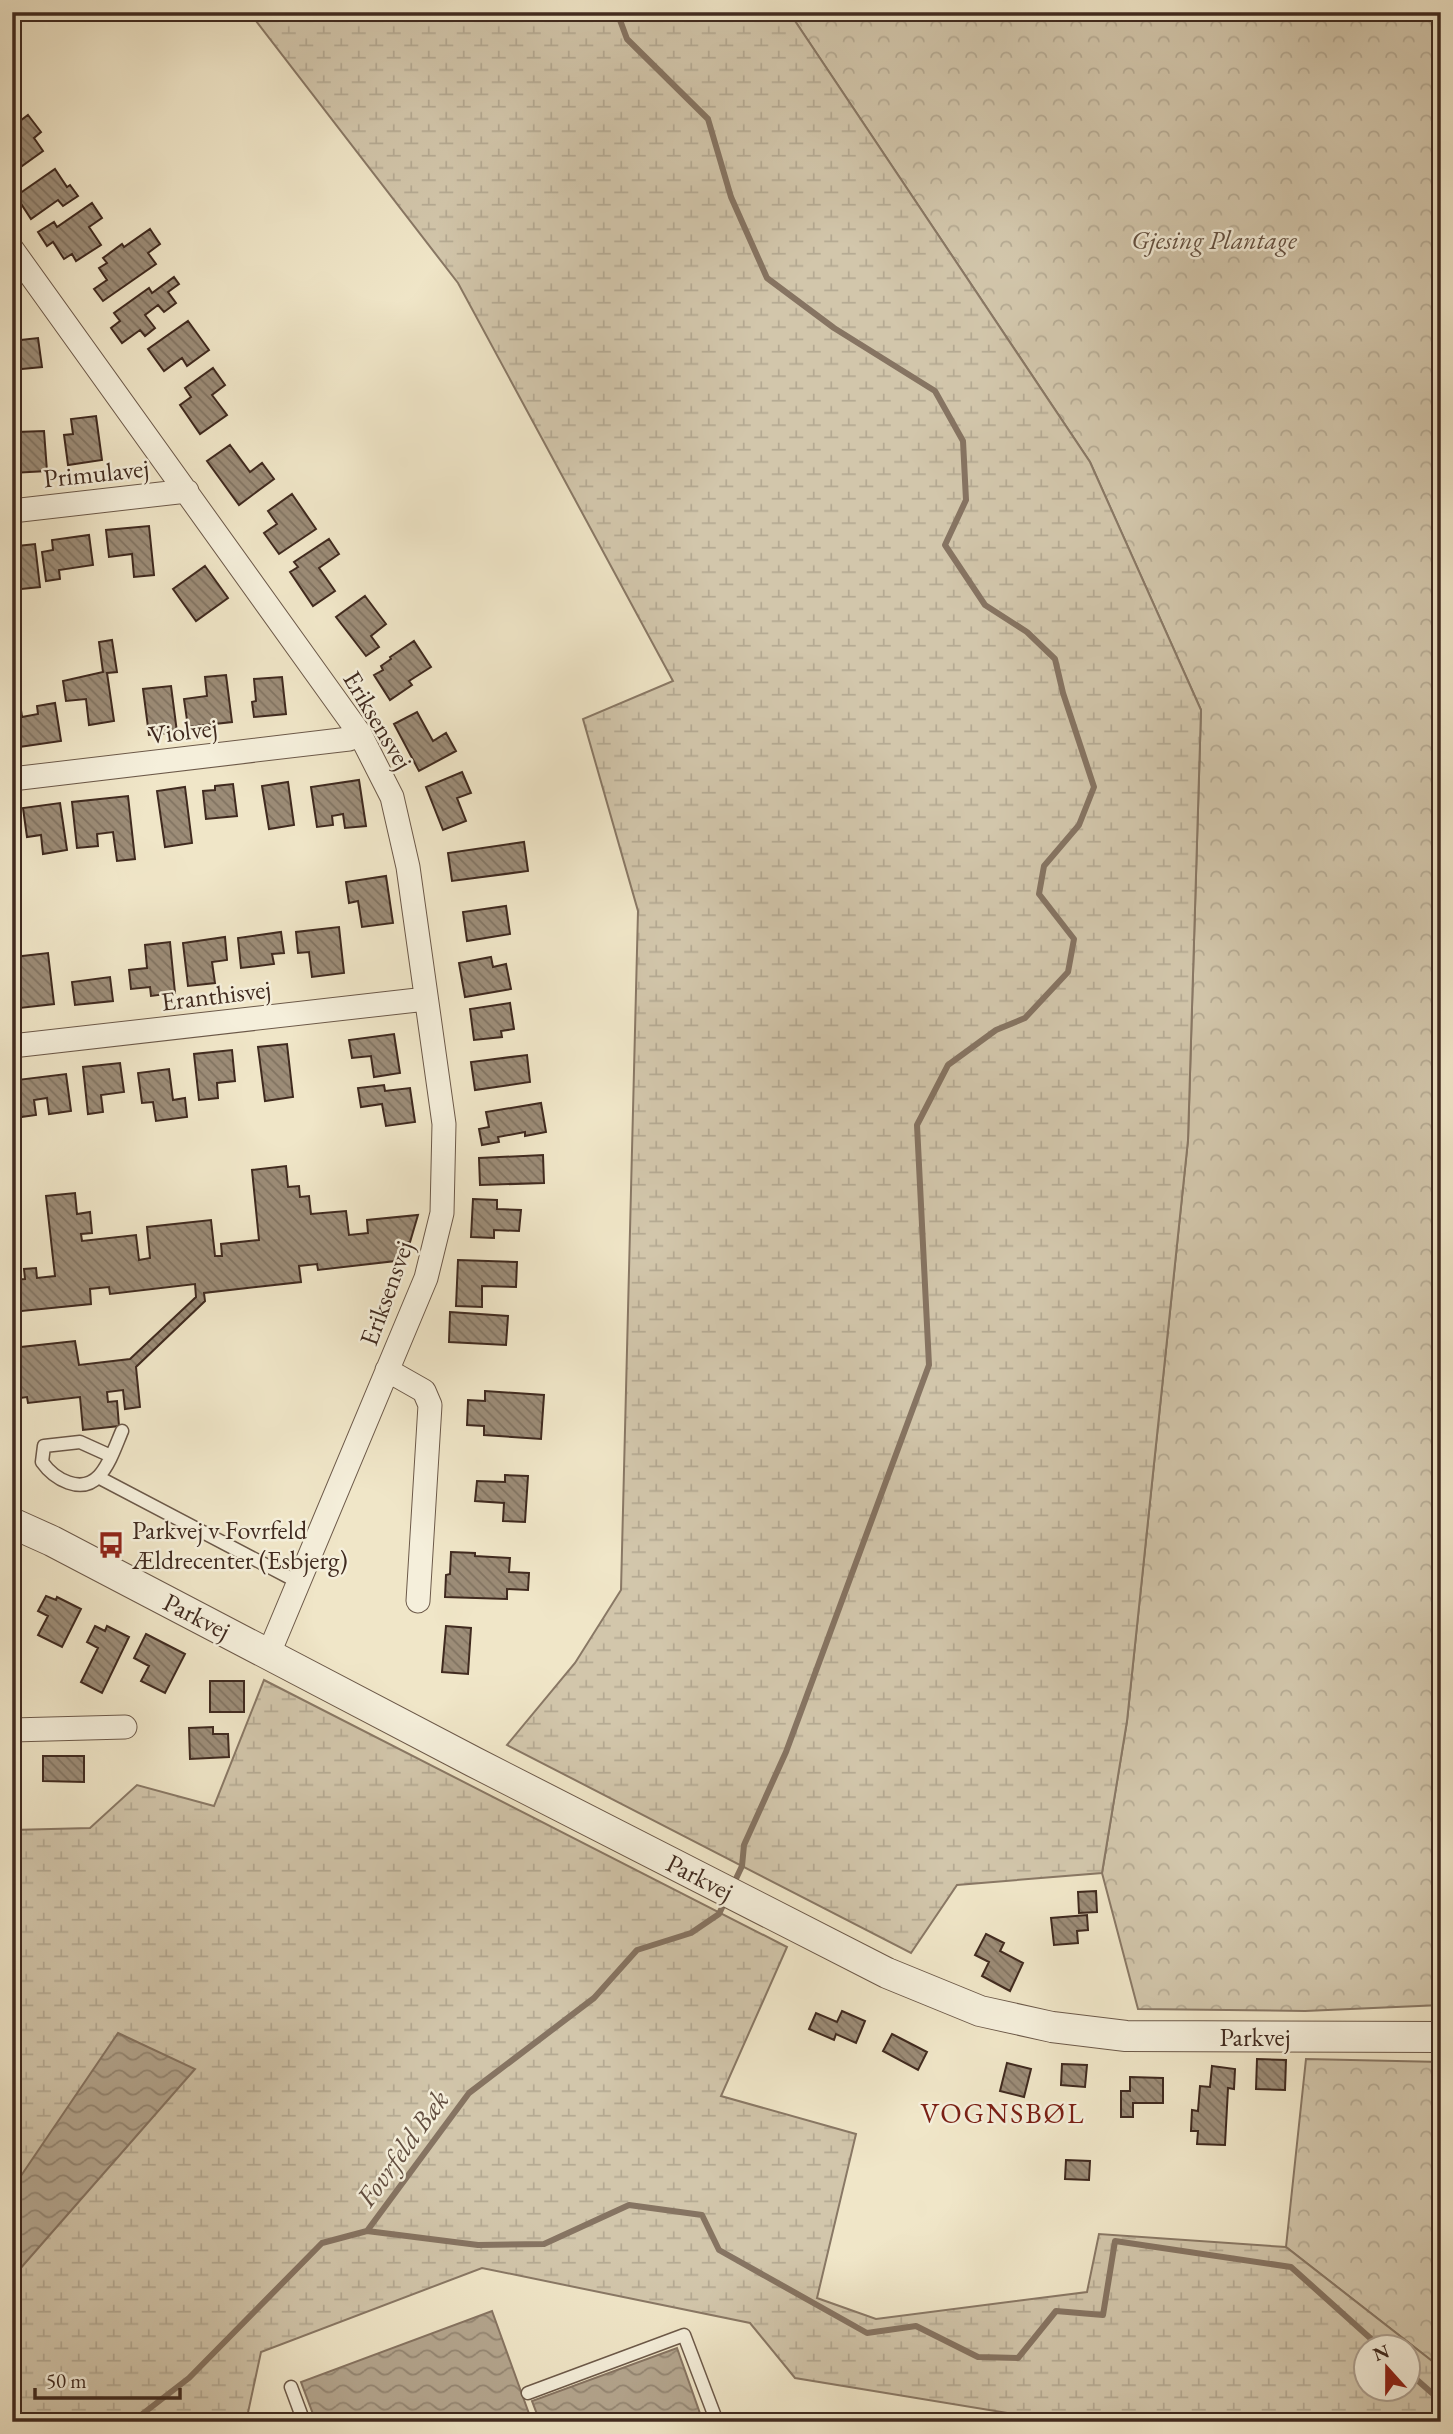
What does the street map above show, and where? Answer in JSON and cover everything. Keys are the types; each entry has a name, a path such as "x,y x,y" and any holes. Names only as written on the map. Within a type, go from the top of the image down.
{"street":[{"name":"Eriksensvej","path":"16,259 187,491 360,734 392,797 408,867 444,1124 442,1213 426,1278 268,1653"},
{"name":"Primulavej","path":"12,511 187,491"},
{"name":"Violvej","path":"12,779 349,739 360,734"},
{"name":"Eranthisvej","path":"12,1046 425,999"},
{"name":"Eriksensvej","path":"387,1370 424,1391 430,1405 418,1601"},
{"name":"Parkvej","path":"12,1523 52,1541 474,1762 887,1973 981,2011 1052,2027 1130,2036 1441,2036"},
{"path":"12,1730 125,1727"}],"lane":[{"path":"111,1456 80,1442 44,1446 42,1462 50,1473 61,1480 73,1484 86,1483 98,1477 111,1456 122,1431"},
{"path":"98,1477 298,1582"},
{"path":"528,2393 684,2335 717,2422"},
{"path":"291,2386 304,2422"}],"green space":[{"path":"249,12 789,12 1090,462 1201,710 1188,1140 1127,1721 1102,1873 957,1885 911,1953 507,1745 575,1663 621,1590 638,911 583,719 673,681 458,283"},
{"name":"Gjesing Plantage","path":"789,12 1441,12 1441,2005 1305,2011 1138,2009 1102,1873 1127,1721 1188,1140 1201,710 1090,462"},
{"path":"264,1680 787,1947 721,2096 856,2134 817,2298 876,2319 1087,2292 1099,2234 1286,2247 1395,2332 1352,2332 1352,2402 1422,2402 1422,2353 1441,2368 1441,2422 1026,2422 1025,2416 795,2378 750,2323 482,2268 261,2352 246,2422 12,2422 12,1830 90,1828 137,1785 214,1806"},
{"path":"1306,2059 1441,2062 1441,2368 1422,2353 1422,2332 1395,2332 1286,2247"}],"water":[{"path":"118,2033 195,2069 12,2278 12,2189"},
{"path":"492,2311 532,2422 316,2422 301,2382"},
{"path":"677,2348 703,2422 540,2422 532,2401"}],"building":[{"path":"28,115 41,132 34,138 43,151 15,171 12,167 12,127"},
{"path":"55,169 67,187 70,185 78,196 63,206 58,200 31,219 16,196"},
{"path":"92,203 102,218 89,227 101,245 76,261 72,254 64,259 53,242 47,246 38,232 54,222 57,227"},
{"path":"150,229 160,244 148,253 156,264 103,301 94,289 107,280 99,268 107,263 103,258"},
{"path":"174,277 179,284 168,292 176,303 164,312 158,305 145,315 155,328 145,336 140,330 122,343 111,328 120,321 114,313 149,288 152,293"},
{"path":"188,321 209,350 187,366 182,358 164,371 148,349"},
{"path":"38,338 42,367 12,370 12,341"},
{"path":"213,368 225,385 212,395 227,415 200,434 180,405 191,397 185,388"},
{"path":"96,416 102,460 68,465 64,435 73,434 71,419"},
{"path":"44,431 47,471 12,473 12,446 17,446 17,432"},
{"path":"230,445 250,472 262,463 274,479 239,505 207,461"},
{"path":"292,494 316,529 279,554 264,533 277,524 268,511"},
{"path":"149,526 154,575 134,577 132,554 109,557 106,530"},
{"path":"89,535 93,565 59,570 60,579 46,581 42,552 53,550 52,540"},
{"path":"329,539 339,554 319,568 335,591 313,606 290,572 298,567 294,562"},
{"path":"35,544 40,587 12,590 12,556 19,555 18,546"},
{"path":"205,566 228,598 196,621 173,589"},
{"path":"365,596 386,624 371,636 379,647 366,656 336,617"},
{"path":"112,640 117,672 107,673 114,721 89,725 86,699 66,701 63,681 103,672 99,642"},
{"path":"414,641 431,667 409,681 412,685 390,700 374,675 383,670 381,666 391,659 390,657"},
{"path":"226,675 232,722 188,727 184,699 207,696 205,677"},
{"path":"282,677 286,714 254,717 254,679"},
{"path":"171,686 177,732 149,735 143,689"},
{"path":"55,703 61,741 12,748 12,711 21,710 22,717 38,714 37,706"},
{"path":"417,712 433,741 446,733 456,751 419,771 394,724"},
{"path":"462,772 471,793 457,798 466,821 443,830 426,787"},
{"path":"359,780 366,826 345,828 343,814 332,816 333,825 317,827 311,787"},
{"path":"288,782 294,825 269,829 262,786"},
{"path":"233,784 237,816 206,819 203,791 215,790 215,786"},
{"path":"185,787 192,843 165,847 157,791"},
{"path":"128,796 135,859 117,861 113,832 97,834 98,846 77,848 72,802"},
{"path":"60,803 67,850 43,854 41,835 27,837 23,808"},
{"path":"524,842 528,871 452,881 448,853"},
{"path":"386,876 393,923 362,927 358,901 349,903 346,882"},
{"path":"506,906 510,934 467,941 463,912"},
{"path":"339,927 344,973 312,977 309,952 298,953 296,932"},
{"path":"281,932 284,953 272,954 274,964 241,968 238,938"},
{"path":"225,937 227,960 212,962 215,983 188,986 183,943"},
{"path":"170,942 175,993 151,996 150,987 131,989 129,970 147,968 145,945"},
{"path":"48,953 54,1004 20,1008 14,957"},
{"path":"491,957 493,967 506,964 511,989 465,997 459,963"},
{"path":"110,977 113,1001 75,1005 72,982"},
{"path":"510,1003 514,1029 501,1031 502,1037 474,1040 470,1009"},
{"path":"394,1034 400,1073 374,1077 371,1056 352,1058 349,1040"},
{"path":"287,1044 293,1097 265,1101 258,1047"},
{"path":"232,1050 235,1081 217,1083 218,1098 199,1100 194,1054"},
{"path":"527,1055 530,1082 475,1090 471,1062"},
{"path":"120,1063 124,1092 101,1095 103,1112 88,1114 83,1067"},
{"path":"169,1069 173,1100 185,1098 187,1117 156,1121 153,1102 142,1103 138,1073"},
{"path":"66,1074 71,1111 49,1114 47,1098 34,1100 36,1115 21,1117 17,1080"},
{"path":"384,1085 385,1091 410,1088 415,1122 386,1126 382,1104 361,1107 358,1088"},
{"path":"541,1103 546,1132 525,1136 525,1132 498,1137 499,1142 482,1145 479,1129 489,1127 486,1112"},
{"path":"543,1155 544,1183 480,1185 479,1158"},
{"path":"286,1166 288,1187 299,1186 300,1197 309,1196 311,1214 346,1211 349,1235 368,1233 367,1220 418,1215 410,1242 402,1243 404,1260 318,1270 317,1264 299,1266 301,1282 204,1293 205,1301 136,1367 140,1407 125,1409 123,1390 107,1392 108,1402 117,1401 119,1426 83,1430 80,1397 28,1403 27,1397 12,1399 12,1348 75,1341 79,1365 130,1359 196,1297 195,1284 110,1294 109,1287 90,1289 91,1304 12,1312 12,1280 25,1279 24,1269 36,1268 37,1278 55,1276 46,1196 75,1193 77,1214 90,1212 92,1233 81,1234 82,1241 136,1235 139,1260 150,1258 147,1227 211,1220 215,1256 222,1256 221,1244 259,1240 252,1170"},
{"path":"473,1199 497,1200 497,1209 521,1210 519,1231 494,1230 494,1238 471,1237"},
{"path":"458,1260 517,1262 516,1287 482,1286 482,1307 456,1306"},
{"path":"450,1312 508,1316 506,1345 449,1342"},
{"path":"485,1391 544,1395 541,1439 484,1435 484,1426 467,1425 468,1400 485,1401"},
{"path":"505,1475 528,1476 525,1522 503,1521 504,1503 475,1501 477,1481 505,1482"},
{"path":"451,1552 510,1558 509,1572 529,1573 528,1590 507,1589 507,1599 445,1597"},
{"path":"46,1596 56,1600 57,1597 81,1609 62,1647 38,1635 48,1616 38,1611"},
{"path":"95,1626 105,1631 107,1626 129,1637 102,1693 81,1682 98,1648 87,1642"},
{"path":"446,1626 471,1628 468,1674 442,1672"},
{"path":"146,1634 185,1654 165,1693 141,1681 149,1666 134,1658"},
{"path":"210,1681 244,1681 244,1712 210,1712"},
{"path":"213,1727 213,1734 228,1734 229,1757 190,1759 189,1728"},
{"path":"12,1756 15,1756 17,1803 12,1803"},
{"path":"43,1756 84,1756 84,1782 43,1781"},
{"path":"1096,1891 1097,1912 1079,1913 1078,1892"},
{"path":"1087,1915 1088,1930 1077,1931 1078,1943 1054,1945 1051,1918"},
{"path":"986,1934 1004,1943 1000,1951 1023,1963 1010,1991 982,1976 989,1962 975,1955"},
{"path":"842,2011 865,2021 856,2043 836,2034 834,2040 809,2029 816,2013 837,2022"},
{"path":"892,2034 927,2052 918,2070 883,2051"},
{"path":"1257,2059 1286,2060 1285,2090 1256,2089"},
{"path":"1007,2063 1031,2069 1024,2097 1000,2091"},
{"path":"1062,2064 1087,2065 1085,2087 1061,2085"},
{"path":"1212,2066 1235,2069 1234,2089 1228,2088 1225,2145 1197,2144 1198,2131 1191,2131 1192,2110 1198,2111 1200,2086 1210,2087"},
{"path":"1130,2077 1163,2078 1163,2103 1133,2103 1133,2117 1121,2117 1121,2091 1130,2091"},
{"path":"1066,2160 1090,2161 1089,2180 1065,2179"}],"waterway":[{"path":"617,12 627,39 708,119 731,197 767,278 834,328 935,391 963,441 966,500 945,545 985,605 1027,632 1055,659 1063,693 1094,787 1079,825 1044,866 1039,894 1074,939 1068,972 1025,1018 996,1030 948,1065 917,1125 929,1365 786,1752 744,1845 742,1866 733,1885"},
{"name":"Fovrfeld Bæk","path":"132,2422 189,2378 322,2243 367,2231 469,2093 594,1998 637,1950 691,1933 719,1914 725,1901"},
{"path":"367,2231 478,2245 544,2244 629,2205 702,2215 719,2250 867,2333 916,2326 978,2357 1018,2358 1056,2311 1103,2315 1115,2241 1291,2267 1363,2332"},
{"path":"1422,2384 1441,2401"}],"place":[{"name":"Parkvej v Fovrfeld Ældrecenter (Esbjerg)","path":"111,1545"}],"district":[{"name":"VOGNSBØL","path":"1003,2113"}]}
